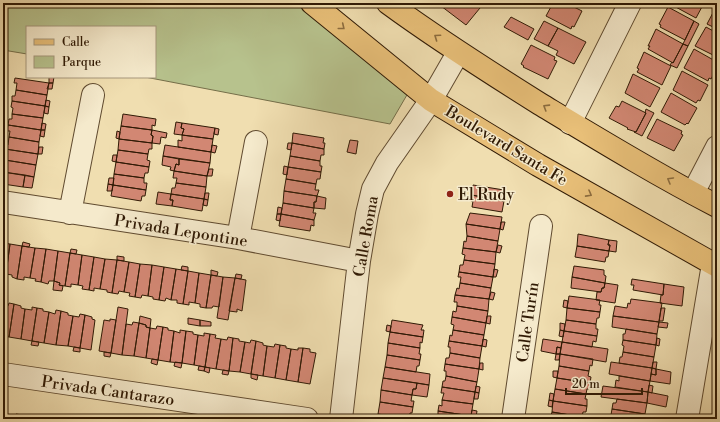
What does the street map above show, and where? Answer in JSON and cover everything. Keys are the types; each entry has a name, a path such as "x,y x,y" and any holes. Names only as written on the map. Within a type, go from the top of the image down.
{"main road":[{"name":"Boulevard Santa Fe","path":"312,3 431,100 538,165 715,265"},
{"path":"389,3 458,53 570,123 717,206"}],"street":[{"path":"570,123 630,3"},
{"name":"Calle Roma","path":"341,419 359,261 373,189 387,163 431,100 458,53"},
{"path":"70,213 93,95"},
{"path":"238,238 256,142"},
{"path":"693,193 717,148"},
{"name":"Privada Lepontine","path":"3,202 238,238 359,261"},
{"name":"Calle Turín","path":"513,419 541,226"},
{"path":"687,419 715,265"},
{"name":"Privada Cantarazo","path":"3,374 259,416 308,419"}],"green space":[{"path":"3,3 303,3 411,88 390,124 150,78 156,78 156,26 26,26 26,54 3,50"}],"building":[{"path":"443,3 474,3 480,8 466,25 441,6"},
{"path":"553,3 566,3 582,11 574,27 572,26 571,29 546,16"},
{"path":"673,3 704,3 696,18 672,5"},
{"path":"717,5 717,29 707,24"},
{"path":"668,7 694,21 685,40 660,27 661,25 659,24"},
{"path":"511,17 534,29 528,40 504,27"},
{"path":"544,21 558,28 548,46 534,39"},
{"path":"694,21 699,24 688,46 683,44"},
{"path":"706,27 717,33 717,57 695,46"},
{"path":"558,28 586,42 574,64 556,55 558,51 548,46"},
{"path":"656,29 683,44 673,63 648,49"},
{"path":"683,44 688,46 677,68 670,65 672,62 673,63"},
{"path":"531,45 555,57 554,60 557,61 548,79 523,67 524,66 521,64"},
{"path":"694,49 717,62 717,68 711,79 709,78 708,81 684,68"},
{"path":"644,52 671,66 662,85 637,72 639,69 637,68"},
{"path":"682,71 708,85 700,101 698,100 696,103 673,90"},
{"path":"633,74 660,88 650,107 625,93"},
{"path":"15,78 49,83 47,95 16,90 17,83 14,83"},
{"path":"49,78 54,78 53,83 49,83"},
{"path":"49,83 53,83 52,89 47,89"},
{"path":"16,90 47,95 45,106 12,101 12,96 15,96"},
{"path":"671,93 697,108 688,124 687,123 685,125 661,112"},
{"path":"46,100 50,101 49,107 45,106"},
{"path":"12,101 45,106 43,118 12,114"},
{"path":"622,101 646,113 636,132 627,129 628,128 609,118 616,106 619,107"},
{"path":"45,106 49,107 48,114 44,113"},
{"path":"646,109 654,113 642,136 634,132 636,132 646,113"},
{"path":"12,114 43,118 41,130 8,125 9,119 12,119"},
{"path":"123,114 156,119 155,126 152,125 152,130 121,126"},
{"path":"657,119 682,131 681,134 683,135 674,151 647,138"},
{"path":"176,122 182,123 181,128 184,129 182,135 174,134"},
{"path":"42,123 46,124 45,130 41,130"},
{"path":"182,123 215,128 213,139 182,135 184,129 181,128"},
{"path":"8,125 41,130 39,142 9,137 10,131 7,131"},
{"path":"121,126 152,130 152,143 119,139"},
{"path":"215,128 219,129 218,135 214,134"},
{"path":"41,130 45,130 44,137 40,136"},
{"path":"152,130 167,133 166,138 161,137 160,144 152,143"},
{"path":"117,131 120,132 119,139 116,138"},
{"path":"293,133 324,138 324,149 292,143"},
{"path":"182,135 213,139 211,152 178,147 178,140 182,141"},
{"path":"9,137 39,142 38,154 5,149 5,144 8,145"},
{"path":"119,139 152,143 152,149 149,149 148,154 118,150"},
{"path":"350,140 358,141 356,154 347,152"},
{"path":"288,143 292,143 291,150 287,149"},
{"path":"292,143 324,149 324,155 321,155 320,161 290,156"},
{"path":"165,145 211,152 210,163 163,156"},
{"path":"212,145 217,146 215,153 211,152"},
{"path":"39,147 43,147 42,154 38,154"},
{"path":"5,149 38,154 36,165 5,160"},
{"path":"118,150 148,154 147,160 150,161 149,167 116,162"},
{"path":"113,155 117,155 116,162 112,161"},
{"path":"163,156 179,159 179,165 176,164 174,171 170,170 171,167 162,165"},
{"path":"290,156 320,161 320,166 322,166 321,172 288,167"},
{"path":"179,159 210,163 207,176 174,171 176,164 179,165"},
{"path":"5,160 36,165 34,177 3,172"},
{"path":"116,162 149,167 148,173 145,173 144,178 114,174"},
{"path":"284,166 288,167 287,175 283,174"},
{"path":"288,167 321,172 320,179 317,179 316,184 286,179"},
{"path":"209,169 213,169 212,176 207,176"},
{"path":"174,171 207,176 206,187 176,183 177,178 173,178"},
{"path":"3,172 25,175 23,187 3,184"},
{"path":"114,174 144,178 144,183 147,183 146,190 113,185"},
{"path":"25,175 34,177 32,188 23,187"},
{"path":"109,178 114,178 113,185 108,184"},
{"path":"286,179 316,184 315,190 319,190 317,196 284,191"},
{"path":"176,183 206,187 204,199 171,194 172,188 175,188"},
{"path":"108,184 113,185 112,191 107,191"},
{"path":"113,185 146,190 145,196 142,196 141,201 111,196"},
{"path":"473,185 504,190 503,201 471,195"},
{"path":"284,191 317,196 316,202 314,202 314,208 283,203"},
{"path":"158,192 171,194 170,200 173,200 172,206 156,204"},
{"path":"205,193 209,193 208,200 204,199"},
{"path":"171,194 204,199 202,211 172,206 173,200 170,200"},
{"path":"472,195 504,201 502,212 472,207"},
{"path":"317,196 326,198 325,209 314,208 314,202 316,202"},
{"path":"204,199 208,200 207,206 203,205"},
{"path":"283,203 314,208 313,213 316,213 314,220 281,214"},
{"path":"278,207 282,208 281,214 277,214"},
{"path":"470,213 502,217 500,229 466,224"},
{"path":"277,214 281,214 280,221 276,220"},
{"path":"281,214 314,220 314,226 311,225 310,231 279,226"},
{"path":"501,222 505,222 503,230 500,229"},
{"path":"466,224 500,229 498,241 467,236"},
{"path":"578,234 609,240 609,251 577,246"},
{"path":"467,236 498,241 496,252 463,248 464,241 466,242"},
{"path":"609,240 617,241 616,252 609,251"},
{"path":"23,242 30,244 29,247 22,246"},
{"path":"3,243 10,244 6,274 3,274"},
{"path":"10,244 22,246 17,279 12,277 12,275 6,274"},
{"path":"498,245 502,246 500,253 496,252"},
{"path":"22,246 35,248 30,278 24,277 24,280 17,279"},
{"path":"577,246 609,251 608,257 606,257 605,262 575,257"},
{"path":"35,248 46,249 41,282 30,278"},
{"path":"463,248 496,252 495,264 464,260 465,255 462,254"},
{"path":"46,249 58,251 54,281 49,281 48,284 41,282"},
{"path":"71,249 77,250 76,254 70,253"},
{"path":"58,251 70,253 65,286 59,285 60,283 54,281"},
{"path":"70,253 82,255 78,285 71,284 71,287 65,286"},
{"path":"82,255 94,257 89,290 82,289 83,286 78,285"},
{"path":"117,256 124,257 124,261 117,260"},
{"path":"94,257 105,259 100,289 94,288 94,291 89,290"},
{"path":"105,259 117,260 112,293 107,292 107,290 100,289"},
{"path":"117,260 129,262 124,292 119,291 118,294 112,293"},
{"path":"464,260 495,264 493,277 459,272 460,265 463,265"},
{"path":"129,262 140,264 135,297 129,296 130,293 124,292"},
{"path":"140,264 152,265 148,296 142,295 141,298 135,297"},
{"path":"152,265 164,267 159,300 148,296"},
{"path":"182,266 188,267 188,271 181,270"},
{"path":"574,266 604,270 604,275 606,276 605,283 572,277"},
{"path":"164,267 176,269 171,300 166,298 165,301 159,300"},
{"path":"176,269 188,271 183,304 177,303 177,300 171,300"},
{"path":"494,269 498,270 496,277 493,277"},
{"path":"211,270 218,272 217,276 211,275"},
{"path":"188,271 199,273 195,303 189,302 189,305 183,304"},
{"path":"459,272 493,277 491,288 460,283 461,277 458,277"},
{"path":"199,273 211,275 206,308 200,307 200,304 195,303"},
{"path":"236,274 242,275 241,279 235,278"},
{"path":"211,275 223,277 219,307 213,306 212,308 206,308"},
{"path":"223,277 235,278 228,320 217,318"},
{"path":"572,277 605,283 604,288 602,288 601,292 571,288"},
{"path":"235,278 246,280 242,311 237,309 237,312 229,311"},
{"path":"632,279 664,284 663,295 633,290 634,285 631,285"},
{"path":"54,281 63,286 62,291 53,290"},
{"path":"460,283 491,288 489,299 455,295 457,288 459,289"},
{"path":"605,283 618,285 615,303 596,300 597,292 601,292"},
{"path":"664,284 684,287 682,306 660,303 661,295 663,295"},
{"path":"491,292 495,293 493,300 489,299"},
{"path":"455,295 489,299 488,311 457,306 457,302 454,302"},
{"path":"569,296 600,300 600,312 567,308"},
{"path":"631,299 662,303 659,322 613,316 615,306 627,308"},
{"path":"564,300 568,301 567,308 563,307"},
{"path":"9,303 14,304 9,337 3,336 3,305 8,306"},
{"path":"14,304 25,309 21,339 9,337"},
{"path":"457,306 488,311 486,323 452,317 453,311 456,312"},
{"path":"32,307 37,308 32,341 21,339 25,309 32,310"},
{"path":"118,307 128,309 122,355 111,353"},
{"path":"37,308 49,312 44,343 32,341"},
{"path":"567,308 600,312 599,318 597,318 596,324 566,320"},
{"path":"661,308 665,308 663,321 659,321"},
{"path":"56,310 61,311 56,345 44,343 49,312 55,314"},
{"path":"61,311 73,316 68,346 56,345"},
{"path":"80,314 85,315 80,348 68,346 73,316 79,317"},
{"path":"85,315 92,317 92,319 95,320 91,350 80,348"},
{"path":"140,316 151,319 150,328 139,323"},
{"path":"487,316 491,316 490,324 486,323"},
{"path":"613,316 659,322 657,334 612,327"},
{"path":"452,317 486,323 484,335 453,330 454,325 451,324"},
{"path":"188,318 200,320 200,326 188,324"},
{"path":"110,319 116,320 111,353 99,351 104,320 110,321"},
{"path":"200,320 211,322 211,326 200,326"},
{"path":"392,320 423,325 421,330 424,330 423,337 390,332"},
{"path":"566,320 596,324 596,329 598,329 597,336 564,331"},
{"path":"133,322 139,323 134,356 122,355 126,324 132,325"},
{"path":"659,322 668,323 667,328 658,327"},
{"path":"139,323 150,328 146,358 134,356"},
{"path":"560,323 565,324 564,331 560,330"},
{"path":"387,325 391,326 390,332 386,331"},
{"path":"157,326 163,327 158,360 146,358 150,328 156,329"},
{"path":"163,327 174,331 170,362 158,360"},
{"path":"626,329 657,334 656,345 623,340 623,334 625,334"},
{"path":"180,330 186,331 182,363 170,362 174,331 180,333"},
{"path":"453,330 484,335 482,346 449,341"},
{"path":"560,330 564,331 563,337 559,336"},
{"path":"186,331 193,332 193,334 198,335 194,365 182,363"},
{"path":"564,331 597,336 596,342 593,341 592,347 562,342"},
{"path":"390,332 423,337 422,343 420,342 420,348 388,343"},
{"path":"204,333 210,334 205,367 194,365 198,335 204,336"},
{"path":"210,334 216,335 215,338 221,339 216,369 205,367"},
{"path":"228,337 233,338 229,371 216,369 221,339 227,340"},
{"path":"233,338 245,342 240,372 229,371"},
{"path":"657,338 660,339 659,346 656,345"},
{"path":"483,339 487,340 486,347 482,346"},
{"path":"543,339 562,342 561,348 557,347 556,354 541,351"},
{"path":"251,340 256,341 251,374 240,372 245,342 250,343"},
{"path":"623,340 656,345 654,357 623,352"},
{"path":"32,341 39,342 38,346 31,345"},
{"path":"256,341 267,346 263,376 251,374"},
{"path":"449,341 482,346 480,358 450,353 450,347 448,347"},
{"path":"562,342 608,349 606,362 560,354"},
{"path":"388,343 420,348 420,360 387,355"},
{"path":"275,344 280,345 275,378 263,376 267,346 274,347"},
{"path":"280,345 291,349 286,380 275,378"},
{"path":"74,347 80,348 80,352 73,351"},
{"path":"557,347 561,348 560,354 556,354"},
{"path":"298,348 303,348 298,382 286,380 291,349 298,350"},
{"path":"303,348 310,349 310,352 316,353 310,384 298,382"},
{"path":"104,352 111,353 110,357 104,356"},
{"path":"623,352 654,357 652,368 619,363"},
{"path":"450,353 480,358 479,369 445,364 446,358 449,358"},
{"path":"556,354 560,354 559,360 555,360"},
{"path":"560,354 593,359 592,366 590,365 589,371 559,366"},
{"path":"387,355 420,360 419,366 417,366 416,372 385,367"},
{"path":"152,359 158,360 157,365 151,363"},
{"path":"175,362 182,363 181,368 174,366"},
{"path":"611,362 652,368 650,381 609,374"},
{"path":"653,362 657,362 656,369 652,368"},
{"path":"480,363 483,363 483,370 479,369"},
{"path":"445,364 479,369 477,382 446,376 446,371 444,371"},
{"path":"199,366 205,367 204,371 198,370"},
{"path":"559,366 589,371 588,376 591,377 590,383 557,378"},
{"path":"205,367 210,368 209,373 204,371"},
{"path":"385,367 430,374 429,385 383,378"},
{"path":"652,368 656,369 656,375 651,374"},
{"path":"656,369 671,372 670,384 650,381 651,374 656,375"},
{"path":"223,370 229,371 228,375 222,374"},
{"path":"553,371 558,371 557,378 553,377"},
{"path":"251,374 258,375 257,380 251,378"},
{"path":"446,376 477,382 475,392 442,387"},
{"path":"619,376 650,381 648,392 615,387 616,380 619,381"},
{"path":"383,378 417,383 416,389 413,389 412,395 381,390"},
{"path":"557,378 590,383 589,389 587,389 586,394 555,389"},
{"path":"417,383 429,385 427,397 412,395 413,389 416,389"},
{"path":"649,385 653,386 652,393 648,392"},
{"path":"476,386 480,387 479,393 475,392"},
{"path":"603,386 648,392 647,403 601,397"},
{"path":"442,387 475,392 473,404 442,400 444,393 441,393"},
{"path":"555,389 586,394 585,399 587,399 587,406 553,401"},
{"path":"381,390 412,395 411,401 414,401 413,407 380,402"},
{"path":"475,392 479,393 478,399 474,399"},
{"path":"648,392 668,396 666,407 647,403"},
{"path":"550,393 554,394 553,401 549,400"},
{"path":"617,399 647,403 645,414 612,409 613,403 616,403"},
{"path":"442,400 473,404 471,416 438,411 439,405 442,406"},
{"path":"549,400 553,401 552,407 548,406"},
{"path":"553,401 587,406 586,412 583,412 582,417 552,412"},
{"path":"380,402 413,407 412,413 410,413 409,419 378,414"},
{"path":"612,409 645,414 644,419 613,419 613,416 611,415"},
{"path":"472,410 477,411 476,417 471,416"},
{"path":"438,411 471,416 471,419 440,419 441,416 438,416"},
{"path":"552,412 582,417 582,419 550,419"},
{"path":"16,414 22,415 21,419 15,418"}],"place":[{"name":"El Rudy","path":"450,194"}]}
